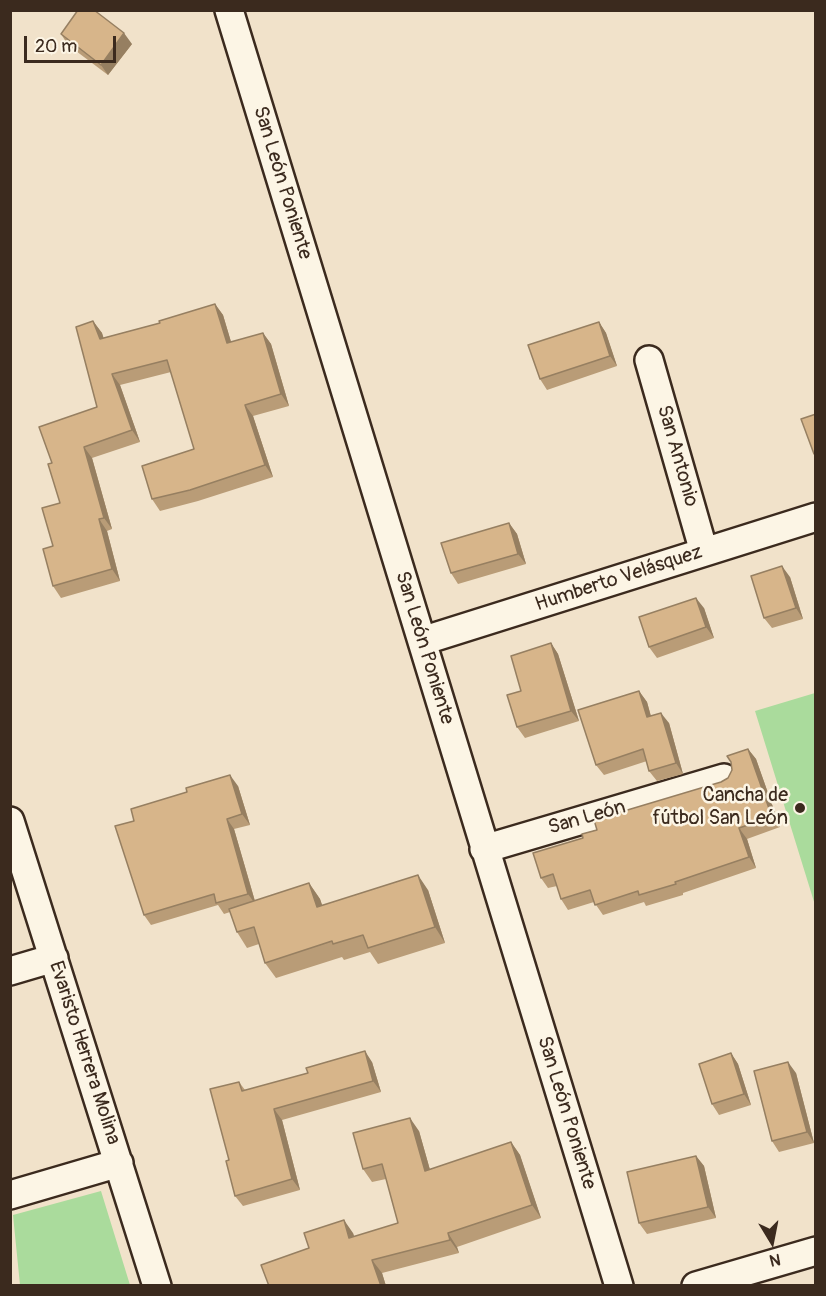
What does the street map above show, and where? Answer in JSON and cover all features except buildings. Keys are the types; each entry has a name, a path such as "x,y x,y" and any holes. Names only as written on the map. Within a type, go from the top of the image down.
{"street":[{"name":"San León Poniente","path":"230,10 619,1286"},
{"name":"San Antonio","path":"650,360 704,552"},
{"name":"Humberto Velásquez","path":"422,641 816,517"},
{"name":"San León","path":"484,849 724,778"},
{"name":"Evaristo Herrera Molina","path":"10,821 158,1286"},
{"path":"10,971 54,958"},
{"path":"10,1195 119,1162"},
{"path":"696,1286 816,1251"}],"green space":[{"name":"Cancha de fútbol San León","path":"816,693 815,905 755,711"},
{"path":"101,1191 130,1285 20,1285 13,1215"}],"place":[{"name":"Cancha de fútbol San León","path":"800,808"}]}
